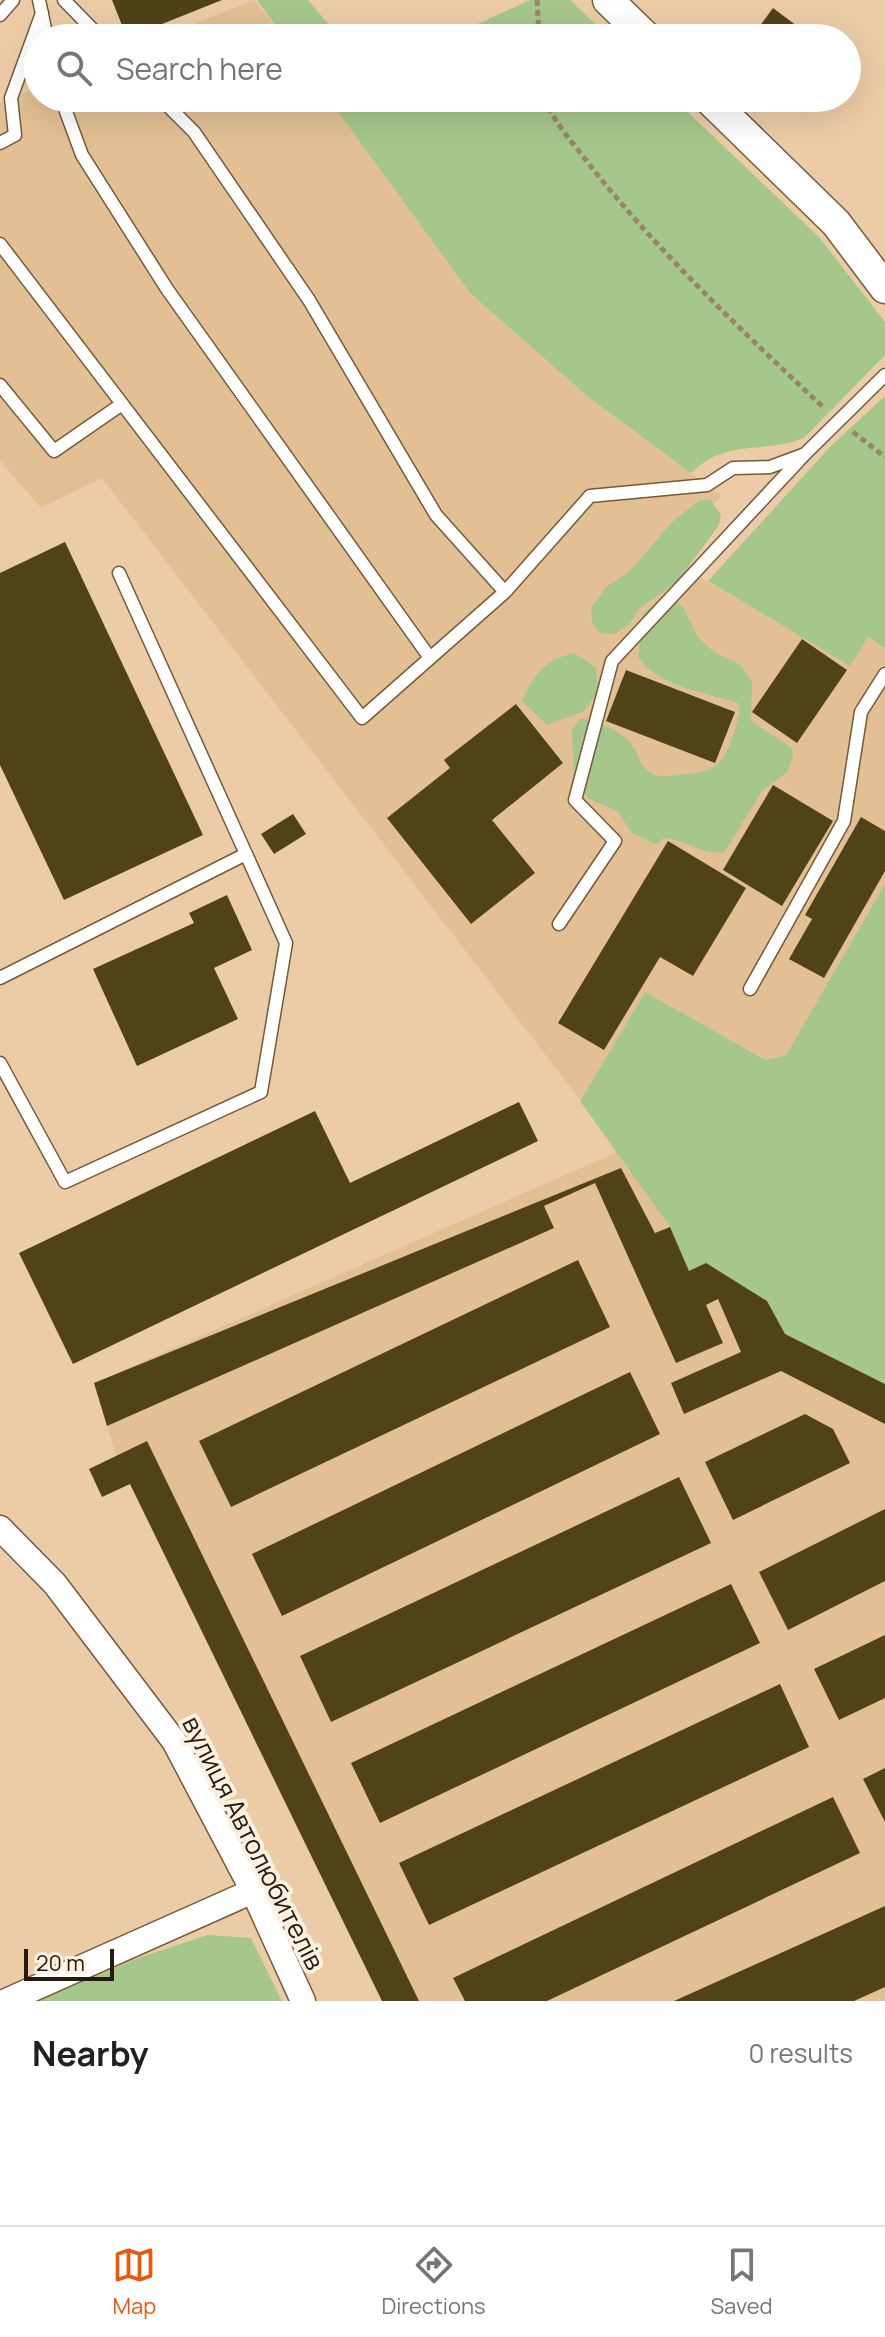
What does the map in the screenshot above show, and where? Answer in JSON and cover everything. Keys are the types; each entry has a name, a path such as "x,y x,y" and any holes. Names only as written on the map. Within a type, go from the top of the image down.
{"street":[{"path":"608,0 633,24"},
{"path":"722,112 836,223 885,288"},
{"name":"вулиця Автолюбителів","path":"0,1528 55,1584 174,1741 253,1891 303,2001"},
{"path":"6,2001 253,1891"}],"lane":[{"path":"0,15 13,0"},
{"path":"64,0 87,24"},
{"path":"0,143 15,135 11,98 24,57"},
{"path":"66,112 82,155 167,289 430,658"},
{"path":"174,112 194,132 309,300 436,515 505,592"},
{"path":"0,244 362,718 505,592 590,496 707,485 733,468 770,467 805,454"},
{"path":"559,924 615,841 575,800 612,661 805,454 885,375"},
{"path":"0,385 54,451 122,404"},
{"path":"0,1063 65,1182 261,1092 286,943 119,573"},
{"path":"750,989 844,821 861,712 885,674"},
{"path":"0,978 246,854"}],"path":[{"path":"537,0 538,24"},
{"path":"553,112 567,135 608,187 770,357 839,421 885,457"}],"shaded area":[{"path":"254,0 274,24 195,24"},
{"path":"24,93 24,112 338,112 470,293 587,396 722,496 660,553 849,665 868,637 885,648 885,884 786,1055 767,1060 645,993 580,1100 102,478 41,508 0,461 0,103"},
{"path":"619,1151 670,1227 689,1270 706,1263 767,1301 786,1334 885,1384 885,2001 382,2001 116,1456 94,1383"}],"green space":[{"path":"257,0 308,0 328,24 275,24"},
{"path":"530,0 570,0 595,24 478,24"},
{"path":"338,112 688,112 819,237 885,322 885,355 804,438 718,455 691,473 587,396 470,293"},
{"path":"885,396 885,648 868,637 850,666 708,581 830,447"},
{"path":"700,500 710,500 721,514 719,525 678,581 639,609 630,624 614,634 599,633 592,622 591,608 606,587 629,572 671,523"},
{"path":"657,601 675,601 683,607 698,637 714,652 741,665 752,682 751,721 792,748 793,759 787,772 762,791 725,852 709,852 664,838 656,844 632,833 617,811 589,799 574,781 572,730 580,719 599,723 620,734 630,742 646,769 659,776 711,768 719,762 730,744 740,710 738,703 670,682 638,657 643,614"},
{"path":"574,653 596,667 598,693 584,711 547,725 522,701 541,670 555,660"},
{"path":"885,884 885,1384 785,1334 767,1301 706,1264 689,1271 670,1227 580,1101 645,992 766,1060 786,1055"},
{"path":"207,1935 251,1938 282,2001 38,2001 138,1958"}],"building":[{"path":"112,0 222,0 162,24 121,24"},
{"path":"773,8 794,24 761,24"},
{"path":"65,542 203,835 64,900 0,765 0,573"},
{"path":"802,639 847,670 797,743 752,712"},
{"path":"626,670 735,712 715,763 606,721"},
{"path":"516,704 563,763 492,820 535,873 471,924 387,818 450,768 444,760"},
{"path":"773,785 833,821 782,906 723,870"},
{"path":"293,814 306,834 274,854 261,834"},
{"path":"861,817 885,831 885,871 824,978 789,959 812,919 805,915"},
{"path":"668,841 746,888 693,976 660,957 604,1050 558,1023"},
{"path":"227,895 252,950 214,968 238,1019 137,1066 93,969 194,923 189,913"},
{"path":"519,1102 538,1141 73,1364 19,1253 315,1111 350,1183"},
{"path":"621,1168 655,1233 670,1227 689,1271 706,1263 767,1301 785,1334 885,1384 885,1424 781,1371 684,1414 671,1383 741,1352 718,1299 706,1305 723,1343 676,1363 595,1183 544,1206 554,1228 107,1426 94,1383"},
{"path":"578,1260 610,1327 231,1507 199,1441"},
{"path":"630,1372 660,1434 282,1616 252,1554"},
{"path":"805,1414 833,1429 850,1463 733,1520 705,1462"},
{"path":"147,1441 419,2001 382,2001 130,1484 102,1497 89,1469"},
{"path":"679,1477 711,1543 331,1722 300,1656"},
{"path":"885,1509 885,1581 788,1630 759,1572"},
{"path":"731,1584 760,1643 380,1823 351,1763"},
{"path":"885,1635 885,1698 839,1720 814,1669"},
{"path":"780,1684 809,1747 429,1925 399,1863"},
{"path":"885,1768 885,1822 863,1779"},
{"path":"833,1797 860,1853 547,2001 465,2001 453,1978"},
{"path":"885,1906 885,1987 854,2001 674,2001"}]}
